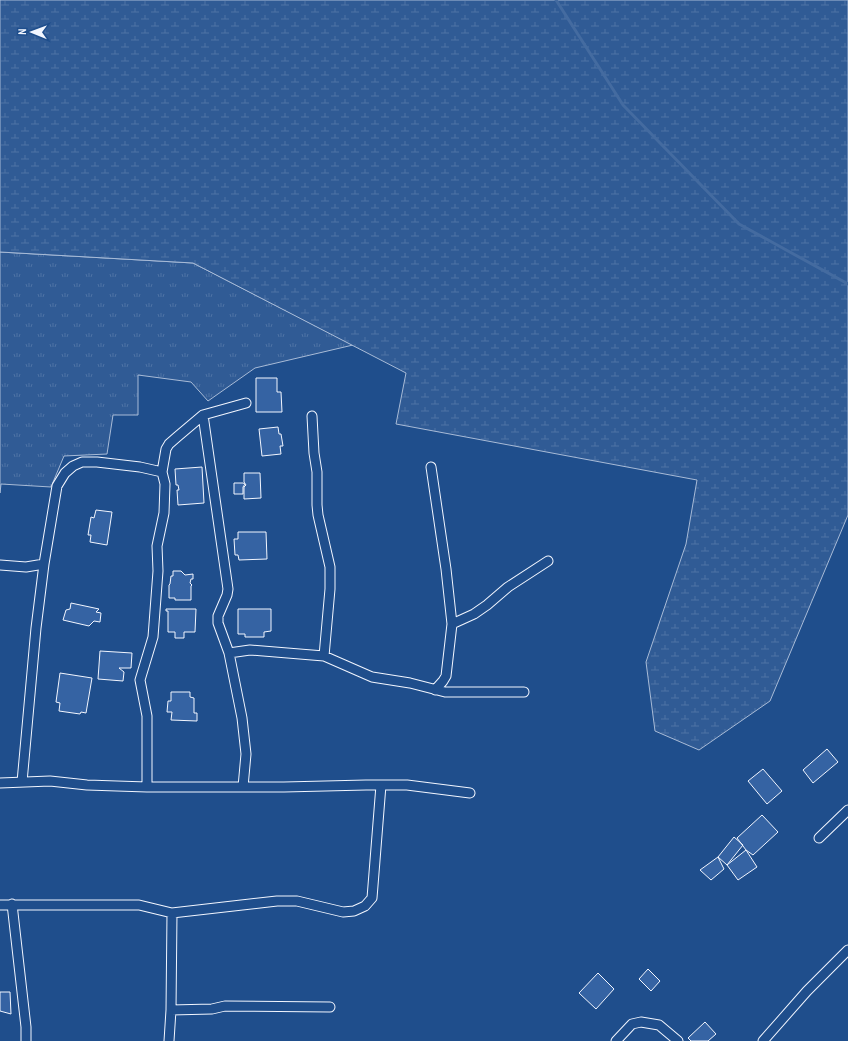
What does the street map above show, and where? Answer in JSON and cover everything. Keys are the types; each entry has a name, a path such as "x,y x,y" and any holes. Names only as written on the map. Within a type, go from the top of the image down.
{"street":[{"path":"147,787 147,716 140,680 153,637 158,571 156,546 164,513 165,484 162,472 166,450 169,444 203,415 246,403"},
{"path":"203,415 228,589 218,616 218,623 229,653 242,718 246,754 243,787"},
{"path":"312,416 314,453 317,472 316,505 330,567 330,589 324,656"},
{"path":"22,782 36,628 44,564 57,486 65,473 73,466 82,462 98,462 140,467 162,472"},
{"path":"431,467 446,569 452,624 446,676 435,690"},
{"path":"452,624 478,611 508,587 548,561"},
{"path":"0,565 26,567 44,564"},
{"path":"229,653 250,650 324,656 332,658 360,672 372,676 452,693 524,692"},
{"path":"0,783 50,781 87,785 147,787 407,785 470,793"},
{"path":"0,905 139,906 172,913 277,901 297,901 343,912 354,911 365,906 372,898 381,785"},
{"path":"819,838 848,810"},
{"path":"12,904 26,1027 26,1041"},
{"path":"169,1041 171,1010 172,913"},
{"path":"762,1041 807,991 848,950"},
{"path":"171,1010 212,1009 225,1006 330,1007"},
{"path":"616,1041 632,1024 642,1022 659,1025 678,1041"}],"green space":[{"path":"0,0 848,0 848,515 770,701 699,750 655,731 646,662 686,544 697,480 396,424 406,373 193,263 0,252"},
{"path":"0,252 193,263 353,345 255,368 208,401 191,382 138,375 138,415 113,415 107,454 64,456 51,487 1,484 0,493"}],"building":[{"path":"256,378 277,378 277,392 281,392 282,412 256,412"},
{"path":"278,427 283,446 280,446 281,454 262,456 259,429"},
{"path":"202,467 204,503 178,505 177,490 179,490 178,485 176,485 175,469"},
{"path":"244,473 260,473 261,498 244,499 244,487 246,485 244,482"},
{"path":"234,483 245,484 243,487 243,494 234,494"},
{"path":"96,510 112,512 107,545 90,542 91,535 88,535 91,517 94,518"},
{"path":"238,532 266,532 267,559 239,560 238,555 235,555 234,539 238,539"},
{"path":"173,571 181,571 185,575 193,574 193,579 191,579 190,583 192,585 191,600 175,600 175,598 169,598 169,585 171,576 173,576"},
{"path":"71,603 99,609 96,612 101,613 100,622 94,621 89,626 63,620 66,610 70,609"},
{"path":"166,609 196,609 195,632 184,632 184,638 175,638 175,632 168,632 168,611 166,611"},
{"path":"238,609 271,609 271,631 264,632 264,637 245,637 245,634 238,634"},
{"path":"100,651 132,653 131,668 119,668 124,672 123,681 98,679"},
{"path":"60,673 92,678 86,713 81,712 80,714 59,711 60,703 56,702"},
{"path":"171,692 190,692 190,697 194,698 194,713 197,713 197,721 171,720 172,712 167,712 168,701 171,701"},
{"path":"827,749 838,762 813,783 803,770"},
{"path":"763,769 782,791 767,804 748,781"},
{"path":"762,815 778,832 753,855 746,850 737,838"},
{"path":"734,837 743,845 727,865 718,857"},
{"path":"746,850 757,867 738,880 727,865"},
{"path":"718,857 724,869 711,880 700,870"},
{"path":"648,969 660,981 651,991 639,979"},
{"path":"598,973 614,989 596,1009 579,993"},
{"path":"0,992 10,992 11,1014 0,1011"},
{"path":"705,1022 716,1034 708,1041 691,1041 688,1038"}],"waterway":[{"path":"556,0 623,105 739,224 848,284"}]}
